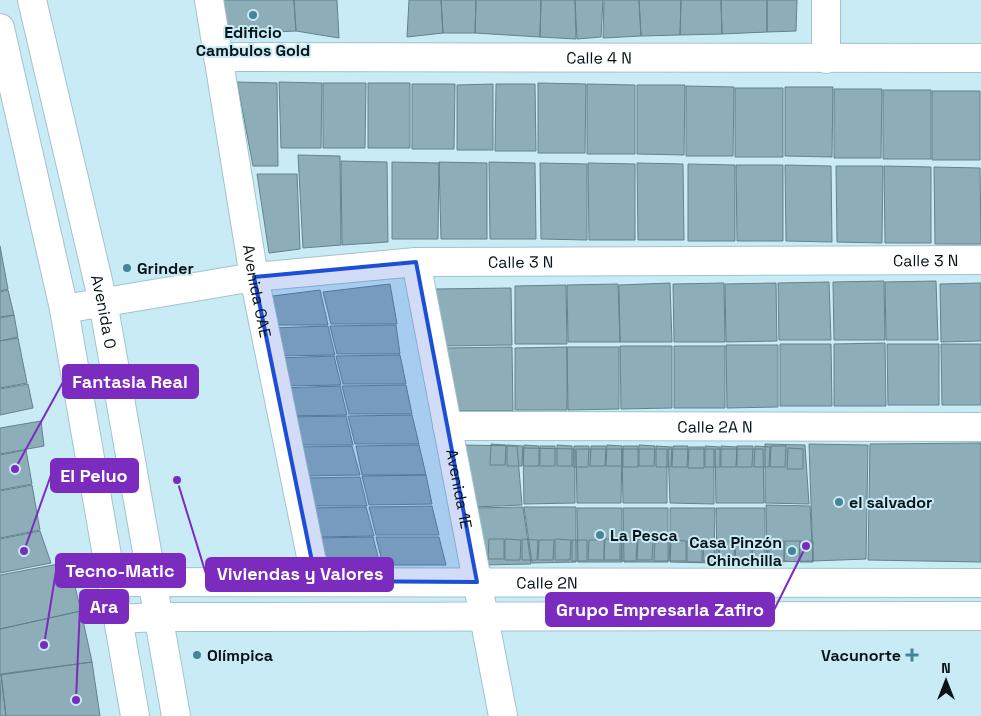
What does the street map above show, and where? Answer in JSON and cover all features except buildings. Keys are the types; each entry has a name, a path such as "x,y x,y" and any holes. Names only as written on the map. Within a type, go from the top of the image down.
{"street":[{"name":"Avenida 0","path":"32,0 103,302 176,716"},
{"name":"Avenida 0AE","path":"209,0 254,277 316,581"},
{"path":"826,0 826,59"},
{"path":"0,28 64,309 135,716"},
{"name":"Calle 4 N","path":"218,57 981,58"},
{"name":"Calle 3 N","path":"64,309 254,277 416,262 981,260"},
{"name":"Avenida 1E","path":"416,262 503,716"},
{"name":"Calle 2A N","path":"447,426 981,427"},
{"name":"Calle 2N","path":"113,582 981,583"},
{"path":"119,619 158,617 981,616"}],"highlighted area":[{"path":"416,262 477,582 316,581 254,277"}],"place":[{"name":"Edificio Cambulos Gold","path":"253,15"},
{"name":"Grinder","path":"127,268"},
{"name":"Fantasia Real","path":"15,469"},
{"name":"Viviendas y Valores","path":"177,480"},
{"name":"el salvador","path":"839,502"},
{"name":"La Pesca","path":"600,535"},
{"name":"Grupo Empresaria Zafiro","path":"806,546"},
{"name":"El Peluo","path":"24,551"},
{"name":"Casa Pinzón Chinchilla","path":"792,551"},
{"name":"Tecno-Matic","path":"44,645"},
{"name":"Olímpica","path":"197,655"},
{"name":"Vacunorte","path":"912,655"},
{"name":"Ara","path":"76,700"}]}
